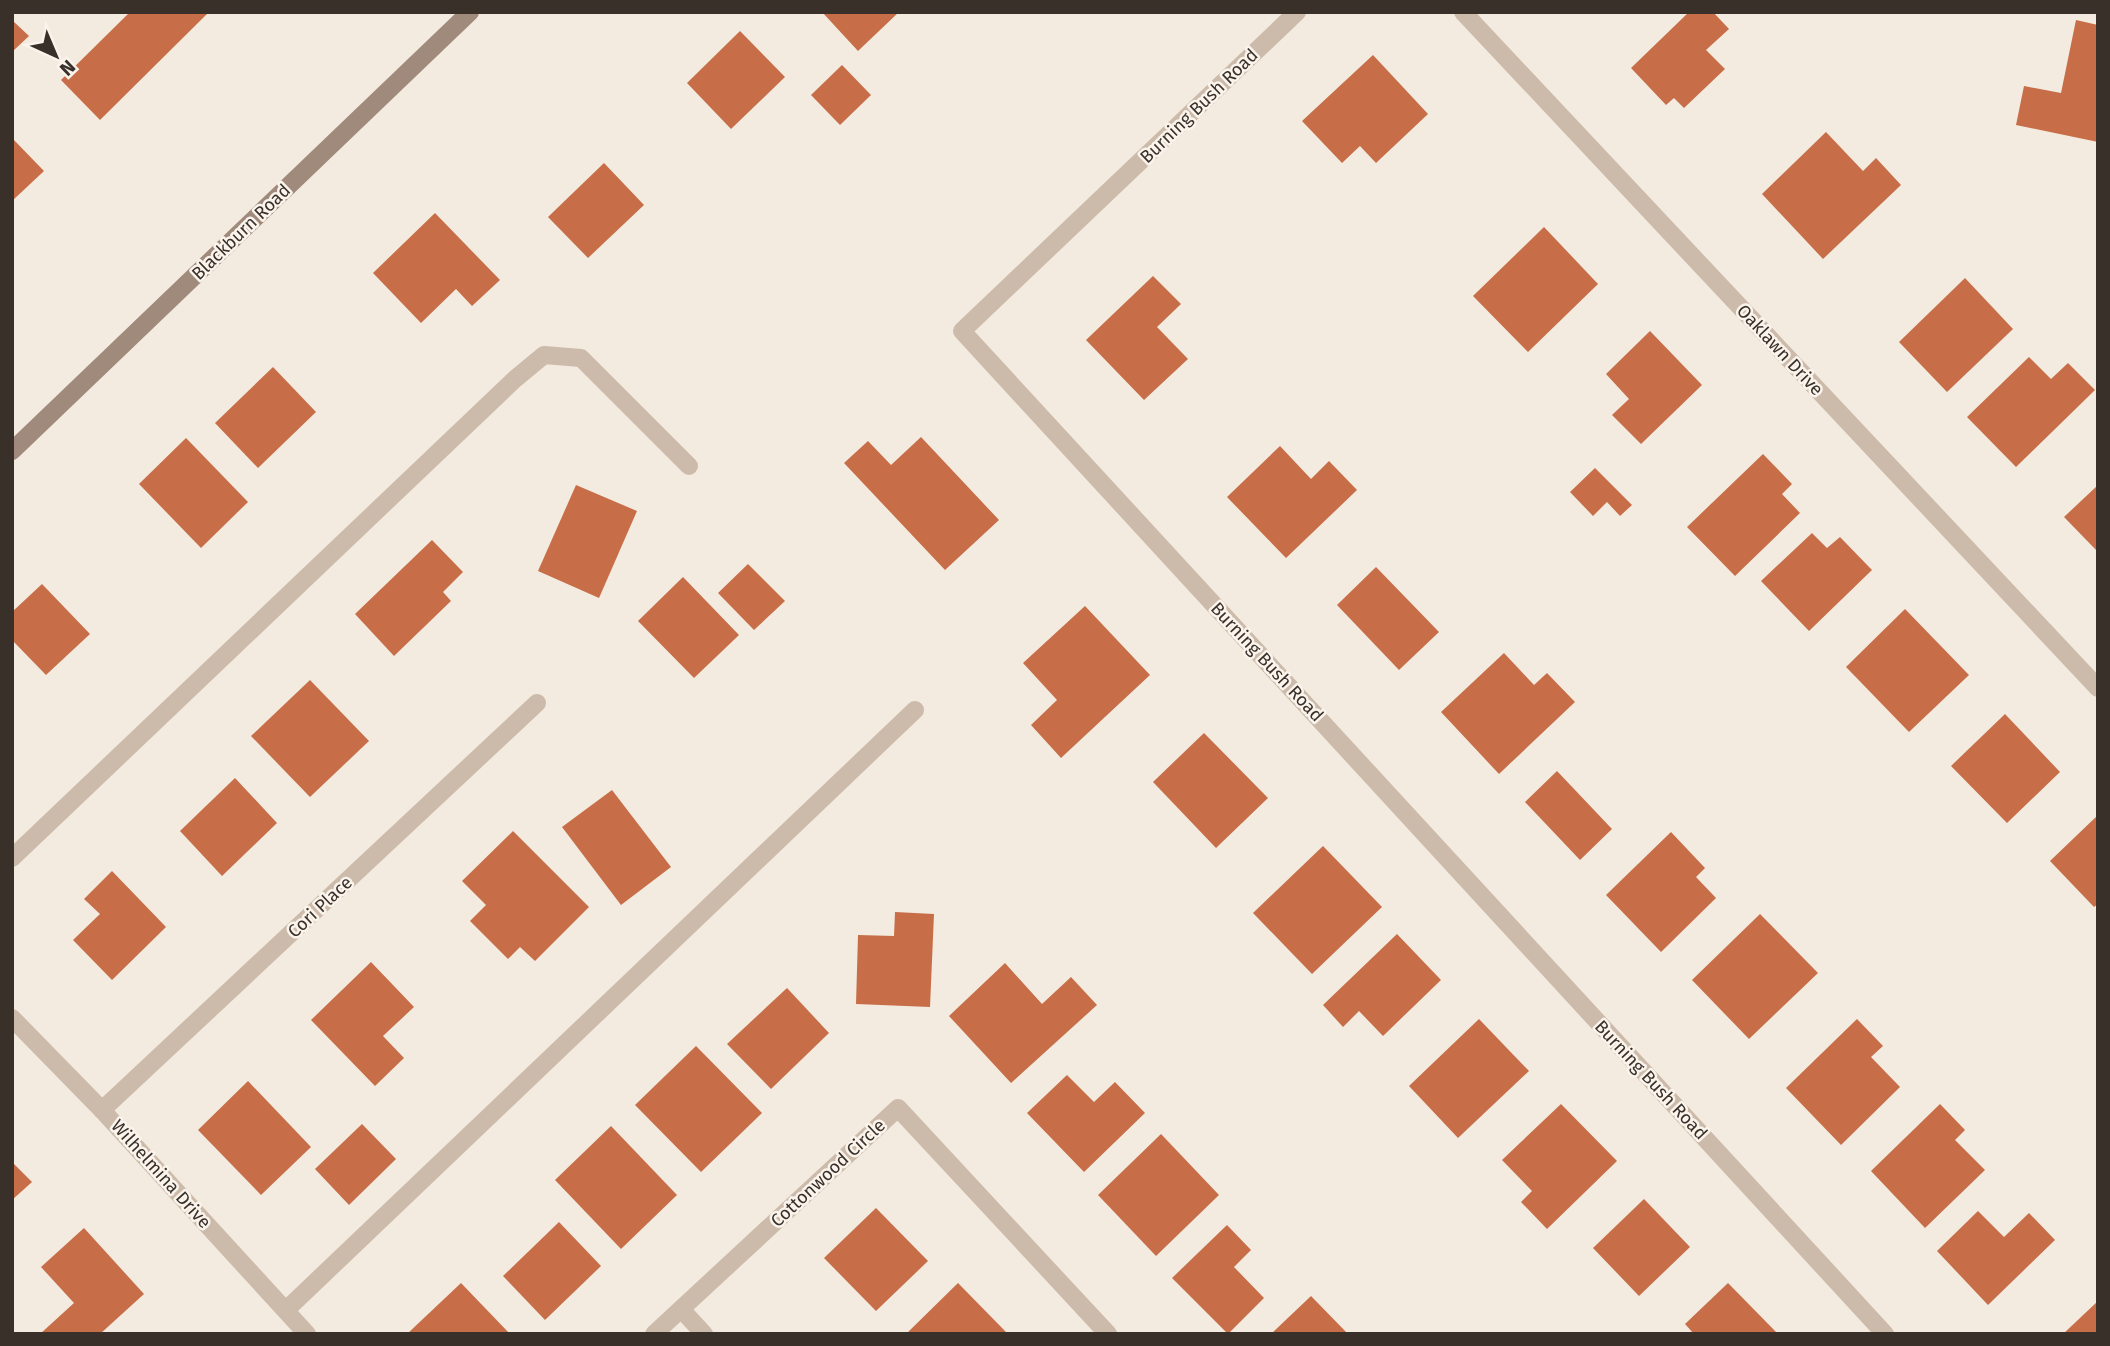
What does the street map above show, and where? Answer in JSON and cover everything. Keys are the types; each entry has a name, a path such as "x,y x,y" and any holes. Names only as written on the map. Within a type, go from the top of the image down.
{"main road":[{"name":"Blackburn Road","path":"12,451 470,12"}],"street":[{"name":"Burning Bush Road","path":"1297,12 962,331 1885,1334"},
{"name":"Oaklawn Drive","path":"1463,12 2098,688"},
{"path":"12,858 515,379 544,355 581,358 690,466"},
{"name":"Cori Place","path":"102,1110 537,703"},
{"path":"286,1310 915,710"},
{"name":"Wilhelmina Drive","path":"12,1018 102,1110 307,1334"},
{"name":"Cottonwood Circle","path":"654,1334 898,1108 1108,1334"},
{"path":"681,1309 704,1334"}],"building":[{"path":"130,12 209,12 100,120 61,80"},
{"path":"822,12 899,12 858,51"},
{"path":"1689,12 1713,12 1729,29 1706,50 1725,69 1684,108 1674,98 1666,105 1631,68"},
{"path":"12,20 29,36 12,52"},
{"path":"2076,20 2098,25 2098,142 2016,125 2024,86 2061,93"},
{"path":"740,31 785,77 731,129 687,83"},
{"path":"1373,55 1428,114 1376,163 1360,146 1342,163 1302,121"},
{"path":"842,65 871,95 840,125 811,95"},
{"path":"1826,132 1863,171 1876,158 1901,185 1823,259 1762,194"},
{"path":"12,138 44,171 12,201"},
{"path":"604,163 644,205 588,258 548,217"},
{"path":"435,213 500,280 472,306 456,289 421,323 373,273"},
{"path":"1544,227 1598,284 1528,352 1473,296"},
{"path":"1153,276 1181,304 1157,327 1188,359 1144,400 1086,340"},
{"path":"1965,278 2013,329 1947,392 1899,342"},
{"path":"1650,331 1702,385 1641,444 1612,415 1629,399 1606,374"},
{"path":"2029,357 2051,379 2068,363 2095,390 2016,467 1967,417"},
{"path":"273,367 316,412 258,468 215,423"},
{"path":"921,437 999,520 945,570 844,463 868,441 891,465"},
{"path":"186,438 248,502 201,548 139,484"},
{"path":"1280,446 1311,479 1329,461 1357,490 1286,558 1227,497"},
{"path":"1763,454 1792,484 1782,494 1800,513 1735,576 1687,527"},
{"path":"1595,468 1632,505 1620,516 1607,502 1593,516 1570,492"},
{"path":"576,485 637,511 599,598 538,571"},
{"path":"2098,485 2098,552 2064,517"},
{"path":"1812,533 1827,548 1840,537 1872,570 1809,631 1761,581"},
{"path":"432,540 463,572 443,592 451,601 394,656 355,614"},
{"path":"748,564 785,601 754,630 718,593"},
{"path":"1376,567 1439,632 1399,670 1337,605"},
{"path":"683,577 739,635 694,678 638,621"},
{"path":"42,584 90,634 46,675 12,640 12,612"},
{"path":"1085,606 1150,675 1061,758 1031,725 1057,700 1023,663"},
{"path":"1905,609 1969,675 1909,732 1846,667"},
{"path":"1504,653 1534,685 1547,673 1575,702 1499,774 1441,712"},
{"path":"310,680 369,741 310,797 251,736"},
{"path":"2005,714 2060,772 2007,823 1951,766"},
{"path":"1204,733 1268,798 1216,848 1153,782"},
{"path":"1557,771 1612,829 1580,860 1525,802"},
{"path":"235,778 277,823 222,876 180,831"},
{"path":"612,790 671,867 621,905 562,827"},
{"path":"2098,815 2098,904 2094,907 2050,861"},
{"path":"513,831 589,907 535,961 520,947 508,959 470,921 486,905 462,881"},
{"path":"1671,832 1705,868 1696,877 1716,898 1661,952 1606,895"},
{"path":"1323,846 1382,907 1312,974 1253,913"},
{"path":"112,871 166,927 112,980 73,940 100,914 84,899"},
{"path":"895,912 934,914 930,1007 856,1004 858,935 894,936"},
{"path":"1760,914 1818,973 1749,1039 1692,980"},
{"path":"1397,934 1441,980 1383,1036 1359,1011 1343,1027 1323,1005"},
{"path":"371,962 414,1007 383,1036 404,1058 375,1086 311,1020"},
{"path":"1005,963 1042,1004 1071,977 1097,1005 1011,1083 949,1016"},
{"path":"787,988 829,1033 771,1089 727,1044"},
{"path":"1479,1019 1529,1071 1458,1138 1409,1086"},
{"path":"1857,1019 1883,1046 1871,1057 1900,1087 1841,1145 1786,1088"},
{"path":"696,1046 762,1113 701,1172 635,1105"},
{"path":"1067,1075 1094,1102 1115,1082 1145,1113 1084,1172 1027,1113"},
{"path":"248,1081 311,1147 261,1195 198,1130"},
{"path":"1561,1104 1617,1161 1547,1229 1521,1202 1532,1191 1502,1160"},
{"path":"1940,1104 1965,1130 1955,1140 1985,1170 1925,1228 1871,1171"},
{"path":"362,1124 396,1159 349,1205 315,1169"},
{"path":"611,1126 677,1195 621,1249 555,1180"},
{"path":"1161,1134 1219,1195 1156,1256 1098,1195"},
{"path":"12,1162 32,1182 12,1200"},
{"path":"1644,1199 1690,1247 1639,1296 1593,1248"},
{"path":"876,1208 928,1261 876,1311 824,1258"},
{"path":"1978,1211 2004,1237 2029,1213 2055,1240 1988,1305 1937,1251"},
{"path":"559,1222 601,1266 545,1320 503,1276"},
{"path":"1227,1225 1251,1250 1234,1267 1264,1298 1228,1334 1172,1278"},
{"path":"84,1228 144,1294 100,1334 40,1334 74,1303 41,1267"},
{"path":"461,1283 510,1334 407,1334"},
{"path":"958,1283 1006,1332 906,1334"},
{"path":"1728,1283 1778,1334 1694,1334 1685,1324"},
{"path":"1311,1296 1348,1334 1271,1334"},
{"path":"2098,1301 2098,1334 2063,1334"}]}
